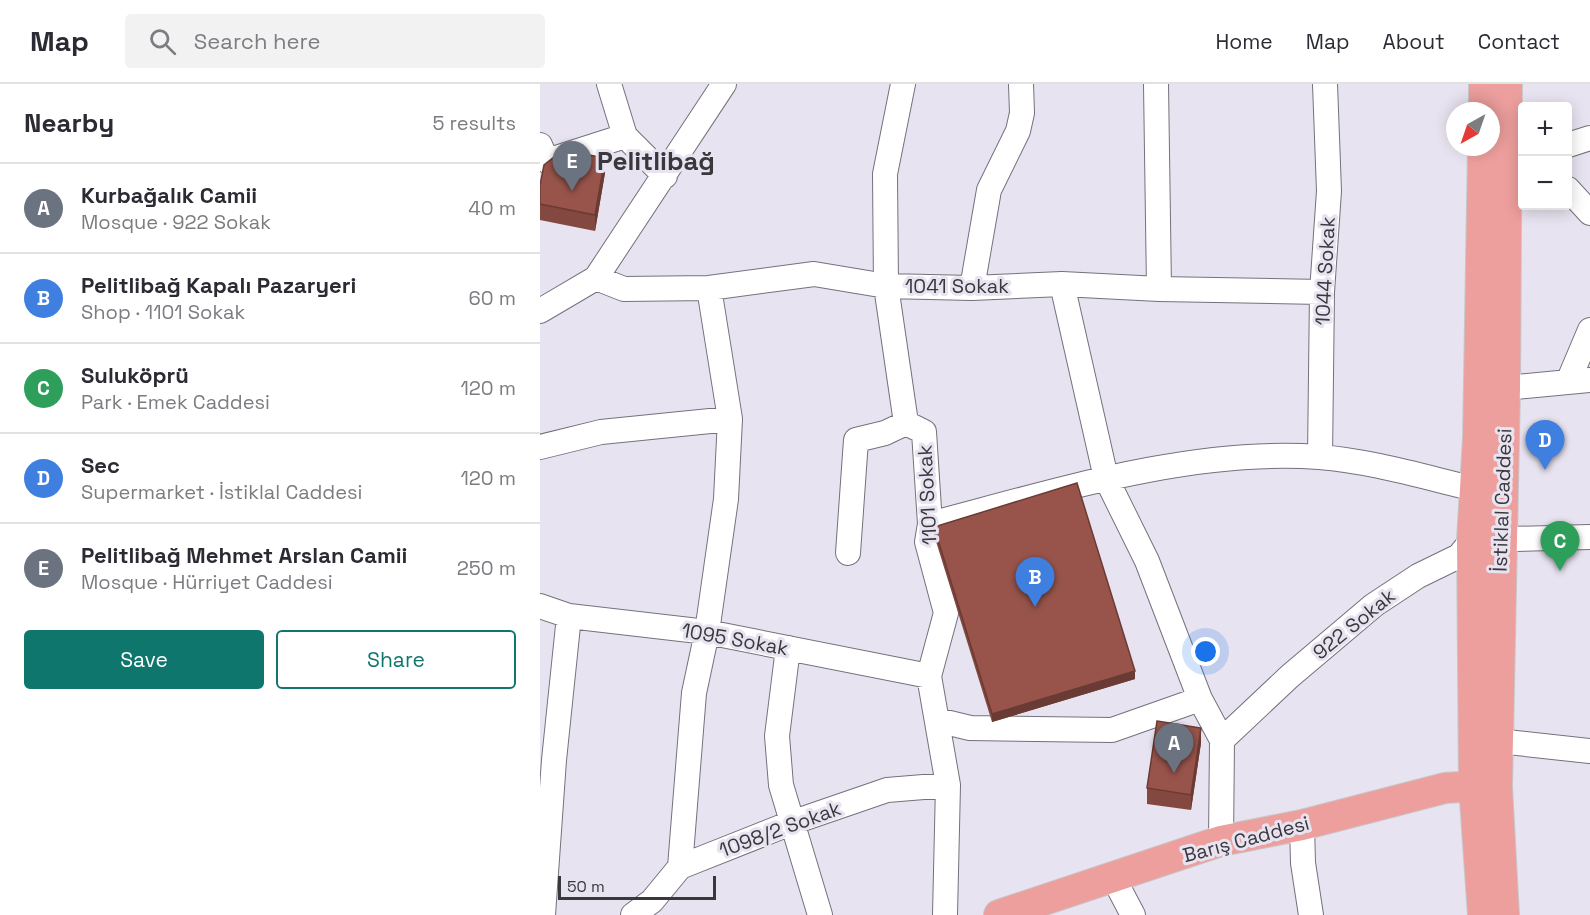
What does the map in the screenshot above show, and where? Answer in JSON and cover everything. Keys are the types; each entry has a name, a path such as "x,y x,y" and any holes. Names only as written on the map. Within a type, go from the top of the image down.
{"main road":[{"name":"İstiklal Caddesi","path":"1484,84 1504,126"},
{"name":"İstiklal Caddesi","path":"1504,915 1485,787 1498,741 1505,388 1504,126 1507,84"},
{"name":"İstiklal Caddesi","path":"1483,156 1477,450 1472,540 1485,787 1483,915"},
{"name":"Barış Caddesi","path":"999,915 1221,842 1302,825 1445,788 1485,787"}],"street":[{"path":"609,84 625,136 665,176"},
{"path":"541,312 597,278 724,84"},
{"name":"1101 Sokak","path":"903,84 885,174 886,286 906,423 924,432 930,524 927,542 946,613 929,676"},
{"path":"972,288 989,190 1018,131 1022,113 1021,84"},
{"path":"1156,84 1159,289"},
{"name":"1044 Sokak","path":"1320,457 1322,292 1329,191 1325,84"},
{"path":"542,164 625,136"},
{"path":"1572,144 1590,138"},
{"path":"1572,193 1590,213"},
{"name":"1041 Sokak","path":"597,278 624,289 709,288 814,274 886,286 972,288 1062,284 1159,289 1322,292"},
{"path":"1062,284 1106,478 1147,561 1200,699 1222,740 1221,842"},
{"path":"680,867 694,693 707,632 726,499 730,419 709,288"},
{"path":"1505,388 1579,381 1590,330"},
{"path":"540,447 601,432 730,419"},
{"path":"848,553 856,440 885,433 906,423"},
{"path":"930,524 1106,478 1246,457 1320,457 1475,489"},
{"path":"1472,540 1590,537"},
{"name":"922 Sokak","path":"1222,740 1290,676 1374,605 1418,576 1459,555 1472,540"},
{"name":"1095 Sokak","path":"540,606 569,616 707,632 929,676"},
{"path":"543,915 547,758 569,616"},
{"path":"788,648 777,736 780,785 820,915"},
{"path":"929,676 948,785 945,915"},
{"path":"937,720 970,728 1112,730 1200,699"},
{"path":"1498,741 1590,751"},
{"name":"1098/2 Sokak","path":"633,915 652,901 680,867 791,823 887,790 948,785"},
{"path":"1302,825 1303,863 1311,915"},
{"path":"1114,879 1134,915"}],"building":[{"path":"563,150 605,158 595,215 540,204 540,185 544,165"},
{"path":"1077,483 1135,671 992,714 934,527"},
{"path":"1157,721 1201,728 1191,795 1147,788"}],"place":[{"name":"Pelitlibağ Mehmet Arslan Camii","path":"572,191"},
{"name":"Sec","path":"1545,470"},
{"name":"Suluköprü","path":"1560,571"},
{"name":"Pelitlibağ Kapalı Pazaryeri","path":"1035,607"},
{"name":"Kurbağalık Camii","path":"1174,773"}],"district":[{"name":"Pelitlibağ","path":"656,161"}]}
